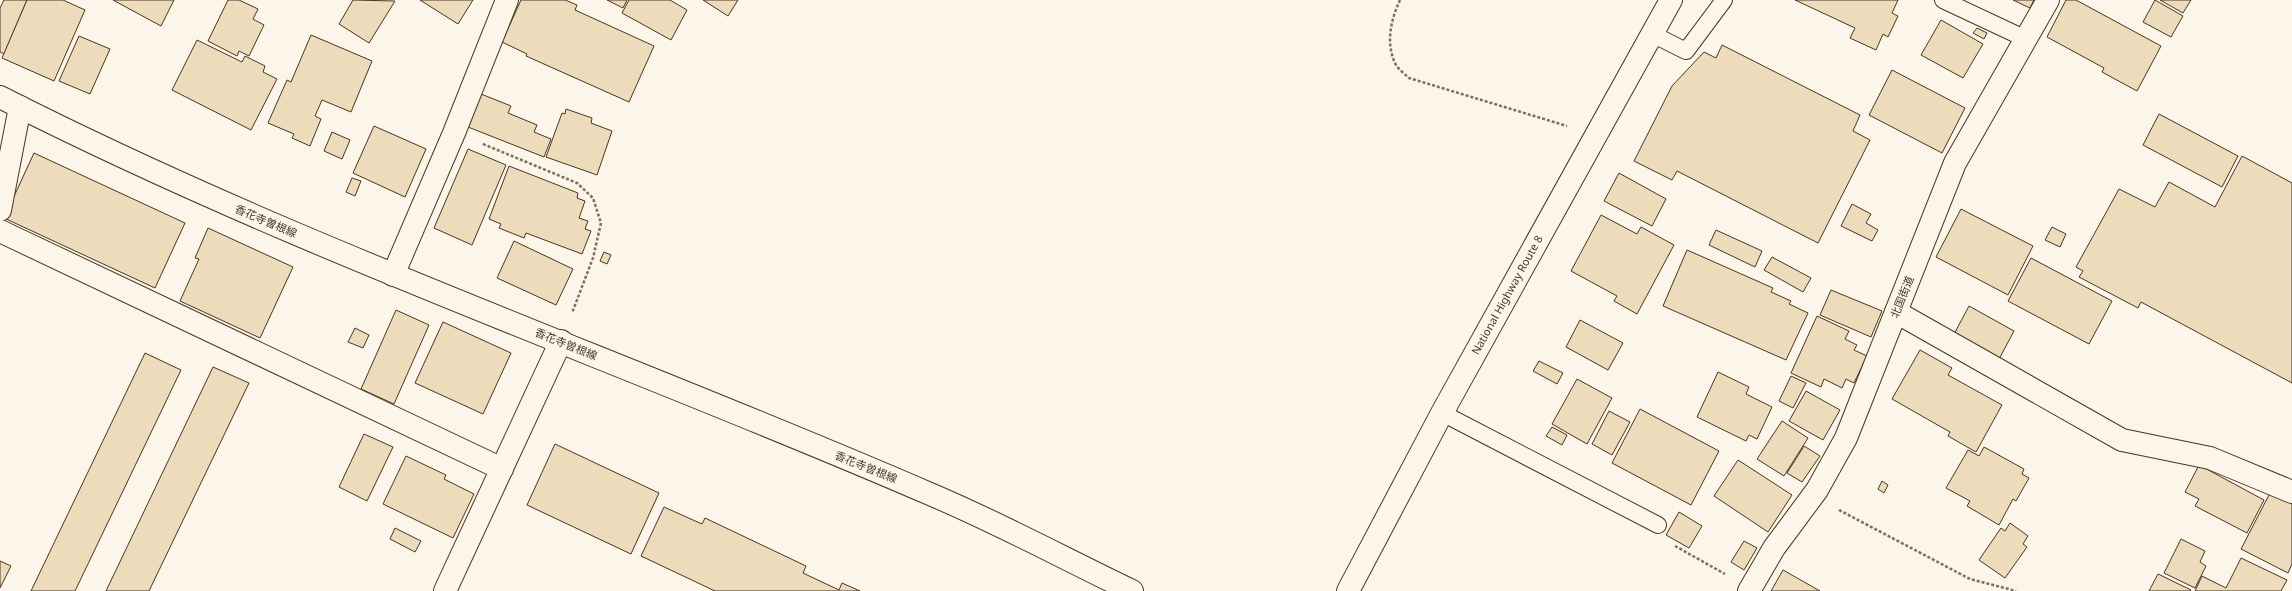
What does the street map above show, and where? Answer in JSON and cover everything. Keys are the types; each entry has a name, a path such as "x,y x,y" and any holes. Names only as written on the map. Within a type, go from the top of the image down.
{"main road":[{"path":"393,275 454,132 507,0"},
{"name":"National Highway Route 8","path":"1348,591 1442,413 1671,0"},
{"name":"北国街道","path":"1750,590 1774,548 1812,495 1846,438 1955,163 2048,0"},
{"name":"香花寺曽根線","path":"0,97 161,176 393,275 561,341 933,495 1132,591"},
{"path":"0,210 20,107"},
{"path":"0,231 502,469"},
{"path":"1896,312 2122,440 2210,458 2292,492"},
{"path":"445,591 561,341"}],"lane":[{"path":"1652,34 1686,51 1724,0"},
{"path":"1943,0 2026,39"},
{"path":"1442,413 1658,525"}],"path":[{"path":"1400,0 1392,20 1390,42 1396,65 1409,78 1595,135"},
{"path":"454,132 577,183 593,198 602,223 593,258 561,341"},
{"path":"1812,495 1970,579 2016,591"},
{"path":"1658,525 1665,540 1750,590"}],"building":[{"path":"4,0 27,0 4,54 0,52 0,8"},
{"path":"27,0 63,0 85,10 54,81 2,58"},
{"path":"113,0 174,0 161,26"},
{"path":"228,0 239,0 258,9 253,19 264,25 249,56 239,51 237,56 208,41"},
{"path":"353,0 395,1 369,43 339,24"},
{"path":"420,0 473,0 458,24"},
{"path":"521,0 565,0 577,5 575,10 654,46 629,102 526,56 527,54 502,42"},
{"path":"607,0 627,0 623,8"},
{"path":"629,0 670,0 687,10 671,40 622,13"},
{"path":"703,0 738,0 728,16"},
{"path":"1795,0 1898,0 1892,13 1898,16 1888,37 1883,34 1876,50 1850,38 1855,28"},
{"path":"2013,0 2034,0 2030,8"},
{"path":"2066,0 2076,0 2161,46 2137,91 2102,72 2104,68 2047,37"},
{"path":"2155,0 2183,16 2171,37 2143,22"},
{"path":"2160,0 2191,0 2183,13"},
{"path":"1941,20 1983,44 1963,78 1921,55"},
{"path":"1977,28 1987,33 1984,39 1973,33"},
{"path":"311,35 372,61 351,112 322,100 315,116 321,119 310,146 292,138 294,134 268,123 287,80 291,82"},
{"path":"79,36 110,49 90,94 59,81"},
{"path":"197,40 242,62 245,56 265,66 263,72 277,79 251,130 172,90"},
{"path":"1722,45 1860,115 1853,131 1870,140 1818,243 1677,171 1672,180 1634,161 1672,86 1704,52 1716,58"},
{"path":"1892,70 1965,108 1942,153 1869,115"},
{"path":"481,94 511,106 508,113 537,125 534,132 551,139 544,157 468,127"},
{"path":"566,109 592,118 591,123 612,131 597,175 546,157 562,113 565,114"},
{"path":"2159,114 2238,156 2222,187 2143,145"},
{"path":"374,126 426,149 405,197 353,173"},
{"path":"332,132 350,140 342,159 324,151"},
{"path":"468,149 506,165 472,245 434,228"},
{"path":"34,153 185,223 155,288 4,218"},
{"path":"2242,156 2292,183 2292,383 2141,302 2138,308 2079,277 2083,271 2076,267 2119,189 2155,207 2169,182 2215,207"},
{"path":"509,166 578,193 577,198 585,201 579,218 588,221 585,229 591,231 582,254 526,233 524,238 499,228 501,224 489,219"},
{"path":"1619,173 1666,199 1652,226 1604,201"},
{"path":"352,178 361,181 355,196 346,192"},
{"path":"1852,204 1871,214 1866,223 1878,230 1872,241 1841,226"},
{"path":"1961,209 2033,246 2008,295 1936,257"},
{"path":"1601,215 1637,234 1641,227 1674,245 1637,314 1614,301 1617,296 1571,271"},
{"path":"2052,227 2066,234 2060,247 2045,240"},
{"path":"208,228 293,267 260,338 180,301 199,259 195,258"},
{"path":"1716,230 1762,251 1755,267 1709,245"},
{"path":"514,241 573,269 556,305 497,278"},
{"path":"1687,250 1773,288 1771,292 1791,301 1789,304 1808,313 1786,360 1663,306"},
{"path":"604,252 611,255 607,264 600,261"},
{"path":"1772,257 1811,278 1803,292 1764,270"},
{"path":"2031,258 2112,301 2089,344 2008,301"},
{"path":"1831,290 1882,311 1871,337 1820,315"},
{"path":"1969,306 2014,331 1998,361 1953,336"},
{"path":"396,310 429,325 394,404 361,389"},
{"path":"1817,316 1849,331 1845,339 1857,345 1854,350 1867,356 1854,383 1846,379 1842,388 1824,379 1821,387 1791,373"},
{"path":"1580,320 1623,343 1608,370 1566,347"},
{"path":"443,322 511,353 483,414 415,383"},
{"path":"355,328 369,335 363,348 348,342"},
{"path":"1920,350 1952,368 1948,375 2002,405 1976,452 1948,436 1950,432 1892,399"},
{"path":"145,353 181,370 75,591 31,591"},
{"path":"1539,361 1563,373 1557,384 1533,371"},
{"path":"213,367 249,383 149,591 106,591"},
{"path":"1718,372 1749,387 1746,394 1772,407 1757,439 1749,435 1746,441 1697,417"},
{"path":"1791,376 1806,383 1793,408 1779,401"},
{"path":"1577,379 1612,398 1587,444 1552,424"},
{"path":"1806,391 1840,410 1823,440 1789,421"},
{"path":"1640,409 1719,451 1691,505 1612,463"},
{"path":"1609,411 1630,422 1612,455 1592,444"},
{"path":"1782,421 1808,438 1784,476 1757,459"},
{"path":"1552,427 1567,435 1562,445 1546,436"},
{"path":"364,434 393,447 367,501 339,487"},
{"path":"555,444 659,493 631,554 527,505"},
{"path":"1804,446 1820,456 1802,482 1787,473"},
{"path":"1984,447 2024,469 2022,474 2029,478 2016,501 2013,499 1999,525 1967,506 1970,501 1946,488 1968,450 1979,456"},
{"path":"406,456 446,475 444,479 474,494 453,538 383,504"},
{"path":"1738,460 1792,495 1768,532 1714,496"},
{"path":"2199,465 2264,500 2247,533 2195,506 2199,499 2185,492"},
{"path":"1882,481 1888,485 1884,493 1878,489"},
{"path":"2270,493 2292,504 2292,564 2288,573 2241,549"},
{"path":"664,507 702,524 705,518 806,566 803,573 839,590 842,583 860,591 715,591 641,556"},
{"path":"1679,512 1702,526 1689,548 1666,535"},
{"path":"2010,523 2028,536 2023,544 2027,547 2005,578 1979,560 2001,528 2005,531"},
{"path":"395,528 421,541 415,552 390,539"},
{"path":"2181,539 2205,551 2200,562 2206,566 2195,588 2164,573"},
{"path":"1744,541 1757,548 1744,570 1731,562"},
{"path":"2241,558 2287,580 2281,591 2195,591 2202,576 2226,588"},
{"path":"0,561 11,566 0,588"},
{"path":"1783,570 1820,591 1771,591"},
{"path":"2158,574 2191,590 2149,591"}]}
